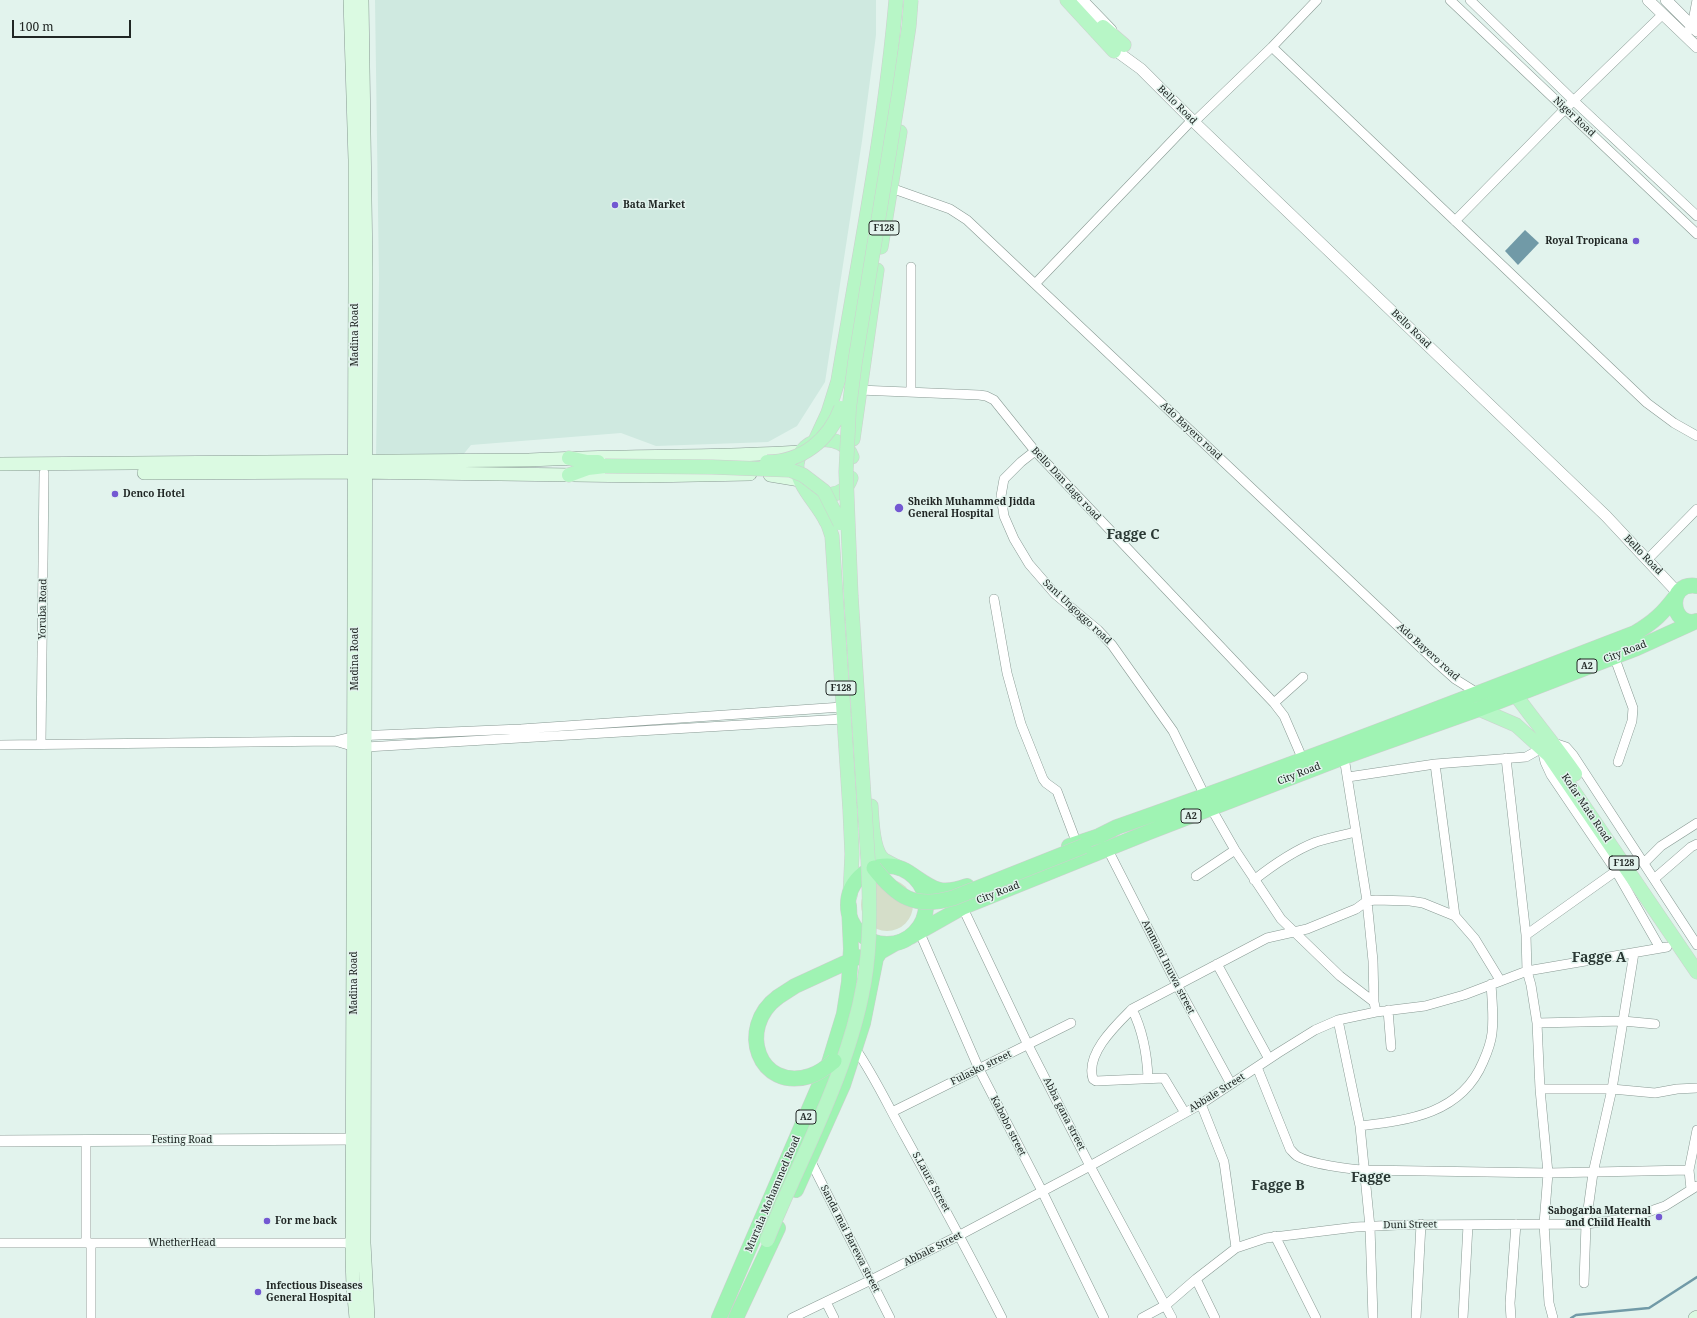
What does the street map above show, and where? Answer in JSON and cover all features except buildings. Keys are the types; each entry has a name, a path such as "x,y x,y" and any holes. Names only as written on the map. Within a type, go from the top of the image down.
{"highway":[{"name":"A2","path":"1695,621 1687,621 1678,614 1675,602 1677,594 1685,587 1696,585"},
{"name":"City Road","path":"914,934 962,907 1107,848 1303,760 1480,694 1635,633 1651,624 1662,615 1677,594"},
{"name":"City Road","path":"905,871 937,891 955,891 1081,845 1092,843 1099,836 1117,827 1208,802 1344,757 1479,709 1656,640 1695,621"},
{"path":"871,864 893,890 907,899 926,902 941,902 1081,845"},
{"path":"889,944 872,941 863,936 853,922 849,901 856,882 868,871 883,866 905,871"},
{"name":"A2","path":"889,944 914,934 924,918 926,906 922,888 919,883 905,871"},
{"name":"Murtala Mohammed Road","path":"719,1318 829,1063 844,1014 849,982 851,961 849,901"},
{"path":"834,1061 811,1076 802,1078 786,1078 773,1072 758,1053 755,1036 757,1023 771,1002 796,986 889,944"},
{"name":"Murtala Mohammed Road","path":"736,1318 810,1160 843,1085 863,1023 876,958 889,944"}],"main road":[{"name":"Madina Road","path":"350,0 357,57 366,266 360,467 359,1139 358,1243 353,1286 356,1318"},
{"name":"Madina Road","path":"357,57 362,0"},
{"name":"F128","path":"849,901 852,854 832,536 827,521 803,484 797,464 801,452 815,441 828,414 838,381 892,52 896,0"},
{"path":"754,1278 763,1239 834,1061 856,982 860,947 862,903 843,597 838,472 841,408 846,361 891,92 902,0"},
{"path":"739,1273 763,1239 835,1085 844,1060 856,1017 864,984 869,948 871,864 851,596 846,472 849,417 855,362 900,93 911,0"},
{"name":"F128","path":"905,871 884,860 879,855 873,832 854,529 852,456 859,390 916,22 917,0"},
{"path":"1068,0 1083,8"},
{"path":"1074,0 1119,48"},
{"path":"570,475 588,468 605,464 771,462 791,458 819,443 836,421 841,408"},
{"path":"815,441 824,439 832,440 843,446 852,456"},
{"path":"0,473 360,467 569,458 760,455 801,452"},
{"path":"569,458 605,464 790,470 803,474 824,491 840,524"},
{"path":"0,464 360,467 570,475 678,476 764,474 784,476 803,484 814,493 824,496 834,494 843,489 850,481 853,471"},
{"name":"Kofar Mata Road","path":"1515,694 1697,972"},
{"name":"Kofar Mata Road","path":"1479,709 1516,725 1550,749 1697,956"},
{"name":"Madina Road","path":"358,1243 368,1318"}],"street":[{"name":"Bello Road","path":"1060,0 1119,48 1141,69 1193,121 1601,512 1677,594"},
{"path":"1036,284 1193,121 1272,47 1317,0"},
{"name":"Niger Road","path":"1450,0 1697,234"},
{"name":"Niger Road","path":"1470,0 1574,101 1697,216"},
{"path":"1648,0 1697,47"},
{"path":"1666,0 1694,28"},
{"path":"1684,35 1694,28 1697,0"},
{"path":"1455,221 1565,109 1663,14"},
{"path":"1272,47 1647,403 1674,423 1697,436"},
{"name":"Ado Bayero road","path":"891,188 950,208 967,220 1437,663 1455,679 1480,694"},
{"path":"1658,197 1667,188"},
{"path":"911,267 911,392"},
{"name":"Bello Dan dago road","path":"859,390 986,396 994,400 1035,451 1274,703 1284,716 1303,760"},
{"name":"Sani Ungoggo road","path":"1035,451 1021,462 1004,479 1001,496 1004,516 1014,539 1029,564 1055,594 1098,630 1112,645 1173,731 1208,802 1235,850 1280,919 1340,976 1374,1002"},
{"name":"Yoruba Road","path":"41,744 44,473"},
{"path":"1647,560 1697,509"},
{"path":"994,600 1007,673 1021,724 1043,779 1046,783 1057,790 1081,845"},
{"path":"1614,656 1633,708 1632,721 1618,762"},
{"path":"1274,703 1303,677"},
{"path":"0,745 335,741 360,742 521,729 843,713"},
{"path":"1348,777 1435,764 1526,757 1550,749 1566,747 1573,755 1697,945"},
{"path":"1526,935 1616,871 1551,775 1545,762 1550,749"},
{"path":"1344,757 1367,901 1376,1012"},
{"path":"1506,758 1526,935 1527,971 1531,985 1537,1023 1540,1089 1548,1173 1544,1224 1549,1303 1553,1318"},
{"path":"1435,764 1455,916"},
{"path":"1644,863 1661,846 1697,823"},
{"path":"1254,880 1278,862 1307,846 1316,842 1356,832"},
{"path":"1654,879 1691,847 1697,844"},
{"name":"Ammani Inuwa street","path":"1107,848 1176,985 1231,1084"},
{"path":"1196,876 1235,850"},
{"name":"Abbale Street","path":"792,1318 960,1235 1090,1166 1201,1104 1315,1030 1338,1020 1388,1010 1425,1006 1464,995 1527,971 1664,948 1616,871"},
{"name":"Abba gana street","path":"955,891 1028,1045 1090,1166 1172,1318"},
{"path":"1185,1113 1166,1080 1161,1077 1096,1081 1093,1079 1094,1057 1097,1050 1121,1020 1132,1009 1267,938 1307,929 1356,909 1367,901 1410,901 1423,903 1455,916 1475,939 1496,982 1492,1033 1489,1048 1478,1073 1465,1091 1447,1104 1425,1114 1389,1122 1360,1126"},
{"name":"Kabobo street","path":"914,934 979,1069 1042,1191 1104,1318"},
{"path":"1584,1283 1586,1224 1593,1173 1612,1089 1634,952"},
{"path":"1218,964 1269,1059"},
{"path":"1132,1009 1143,1036 1148,1078"},
{"path":"1388,1010 1392,1048"},
{"path":"1338,1020 1360,1126 1370,1227 1373,1318"},
{"path":"1537,1023 1624,1021 1655,1024"},
{"name":"Fulasko street","path":"892,1112 1071,1023"},
{"name":"S.Laure Street","path":"855,1048 874,1076 892,1112 960,1235 1002,1318"},
{"path":"1257,1067 1290,1149 1295,1155 1303,1159 1346,1169 1364,1170 1548,1173 1689,1170"},
{"path":"1540,1089 1612,1089 1655,1092 1677,1088 1697,1088"},
{"path":"1201,1104 1224,1162 1236,1248"},
{"path":"1694,1187 1689,1170 1697,1130"},
{"name":"Festing Road","path":"0,1141 359,1139"},
{"path":"86,1140 92,1318"},
{"name":"Sanda mai Barewa street","path":"810,1160 890,1318"},
{"name":"Duni Street","path":"1142,1318 1166,1305 1196,1279 1236,1248 1266,1238 1370,1227 1421,1224 1586,1224 1617,1220 1642,1214 1665,1206 1694,1187"},
{"path":"1416,1318 1421,1224"},
{"path":"1511,1318 1510,1303 1516,1224"},
{"path":"1463,1318 1468,1225"},
{"path":"1275,1236 1316,1318"},
{"name":"WhetherHead","path":"0,1243 358,1243"},
{"path":"1196,1279 1215,1318"},
{"path":"826,1302 834,1318"}],"shaded area":[{"name":"Bata Market","path":"375,0 876,0 876,35 862,141 825,382 797,426 768,442 656,446 621,433 471,445 462,456 376,457 379,279"},
{"path":"887,879 897,881 905,887 911,895 913,905 911,915 905,923 897,929 887,931 877,929 869,923 863,915 861,905 863,895 869,887 877,881"}],"water":[{"path":"1525,230 1539,243 1518,265 1505,251"}],"waterway":[{"path":"1571,1318 1576,1315 1649,1308 1697,1277"}],"place":[{"name":"Bata Market","path":"615,205"},
{"name":"Royal Tropicana","path":"1636,241"},
{"name":"Denco Hotel","path":"115,494"},
{"name":"Sheikh Muhammed Jidda General Hospital","path":"899,508"},
{"name":"Sabogarba Maternal and Child Health","path":"1659,1217"},
{"name":"For me back","path":"267,1221"},
{"name":"Infectious Diseases General Hospital","path":"258,1292"}],"district":[{"name":"Fagge C","path":"1133,535"},
{"name":"Fagge A","path":"1599,958"},
{"name":"Fagge","path":"1371,1178"},
{"name":"Fagge B","path":"1278,1186"}]}
